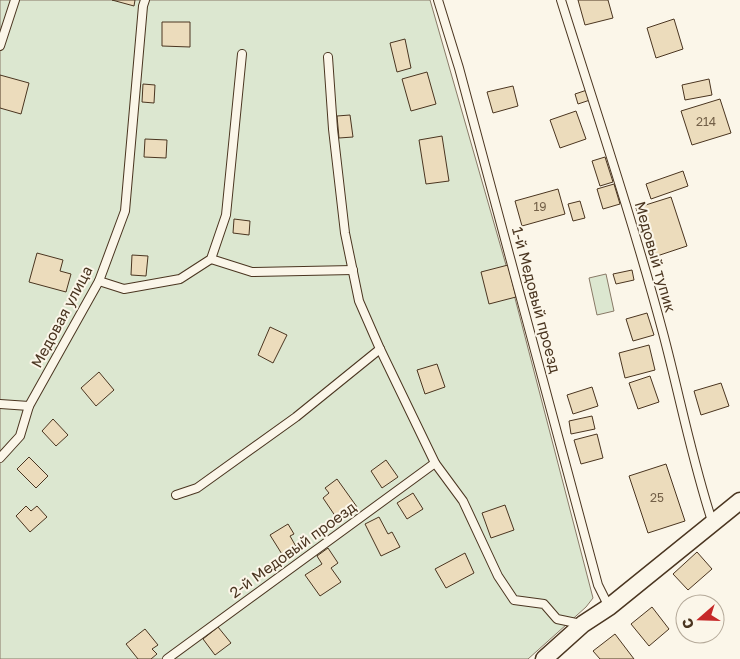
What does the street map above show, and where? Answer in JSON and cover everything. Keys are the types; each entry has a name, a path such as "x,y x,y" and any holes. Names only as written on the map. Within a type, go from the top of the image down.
{"street":[{"path":"544,659 583,624 609,607 740,501"}],"lane":[{"path":"0,46 15,0"},
{"name":"Медовая улица","path":"0,458 20,436 29,406 99,281 125,211 145,0"},
{"name":"1-й Медовый проезд","path":"438,0 461,77 598,585 609,607"},
{"name":"Медовый тупик","path":"561,0 663,333 704,496 713,524"},
{"path":"99,281 124,289 180,279 211,259 226,215 242,54"},
{"path":"328,57 333,130 345,233 359,300 380,349 435,463 463,501 498,576 514,600 544,604 557,619 583,624"},
{"path":"211,259 252,272 353,270"},
{"path":"176,495 198,488 296,417 380,349"},
{"path":"0,404 29,406"},
{"name":"2-й Медовый проезд","path":"167,659 435,463"}],"green space":[{"path":"0,0 430,0 510,279 593,598 586,607 528,659 0,659"},
{"path":"606,274 614,311 597,315 589,278"}],"building":[{"path":"112,0 135,0 134,6"},
{"path":"578,0 608,0 613,18 585,25"},
{"path":"674,19 683,49 656,58 647,28"},
{"path":"162,22 190,22 190,47 162,46"},
{"path":"405,39 411,68 397,72 390,43"},
{"path":"427,72 436,104 411,111 402,79"},
{"path":"0,75 29,83 21,114 0,108"},
{"path":"709,79 712,95 685,100 682,85"},
{"path":"143,84 155,85 154,103 142,102"},
{"path":"513,86 518,106 493,113 487,92"},
{"path":"587,90 590,100 578,104 575,94"},
{"path":"720,99 731,133 692,145 681,111"},
{"path":"576,111 586,139 560,148 550,120"},
{"path":"350,115 353,137 339,138 337,116"},
{"path":"442,136 449,181 426,184 419,140"},
{"path":"145,139 167,140 166,158 144,157"},
{"path":"605,157 613,182 600,186 592,161"},
{"path":"683,171 688,186 651,199 646,184"},
{"path":"614,184 620,204 603,209 597,189"},
{"path":"558,189 565,214 522,226 515,201"},
{"path":"671,197 687,246 651,258 636,208"},
{"path":"580,201 585,218 573,221 568,204"},
{"path":"234,219 250,221 249,235 233,233"},
{"path":"37,253 63,260 60,271 71,274 66,292 29,282"},
{"path":"132,255 148,256 146,276 131,275"},
{"path":"508,265 516,297 489,304 481,272"},
{"path":"632,270 634,280 616,284 613,274"},
{"path":"647,313 654,335 633,341 626,319"},
{"path":"270,327 287,335 273,363 258,355"},
{"path":"649,345 655,370 625,378 619,353"},
{"path":"437,364 445,387 425,394 417,370"},
{"path":"99,372 114,390 96,406 81,388"},
{"path":"650,376 659,402 638,409 629,383"},
{"path":"721,383 729,406 701,415 694,391"},
{"path":"592,387 598,406 573,414 567,395"},
{"path":"592,416 595,429 571,434 569,421"},
{"path":"53,419 68,435 56,446 42,431"},
{"path":"597,434 603,458 581,464 574,440"},
{"path":"29,457 48,476 36,488 17,469"},
{"path":"386,460 398,477 382,488 371,471"},
{"path":"666,464 685,521 648,533 629,476"},
{"path":"337,479 357,507 338,520 323,498 329,493 325,488"},
{"path":"413,493 423,509 407,519 397,503"},
{"path":"505,505 514,530 491,538 482,513"},
{"path":"26,506 31,511 37,506 47,517 30,532 16,516"},
{"path":"379,517 388,534 392,532 400,547 381,556 365,524"},
{"path":"288,524 294,534 290,536 298,550 285,559 270,535"},
{"path":"328,548 338,563 331,568 341,582 320,596 305,575 322,564 317,556"},
{"path":"697,552 712,569 688,590 673,574"},
{"path":"465,553 474,573 446,588 435,569"},
{"path":"652,607 669,629 649,646 631,624"},
{"path":"218,627 231,643 215,655 203,639"},
{"path":"145,629 158,645 152,649 157,654 151,659 138,659 126,644"},
{"path":"615,634 634,659 600,659 593,651"}]}
